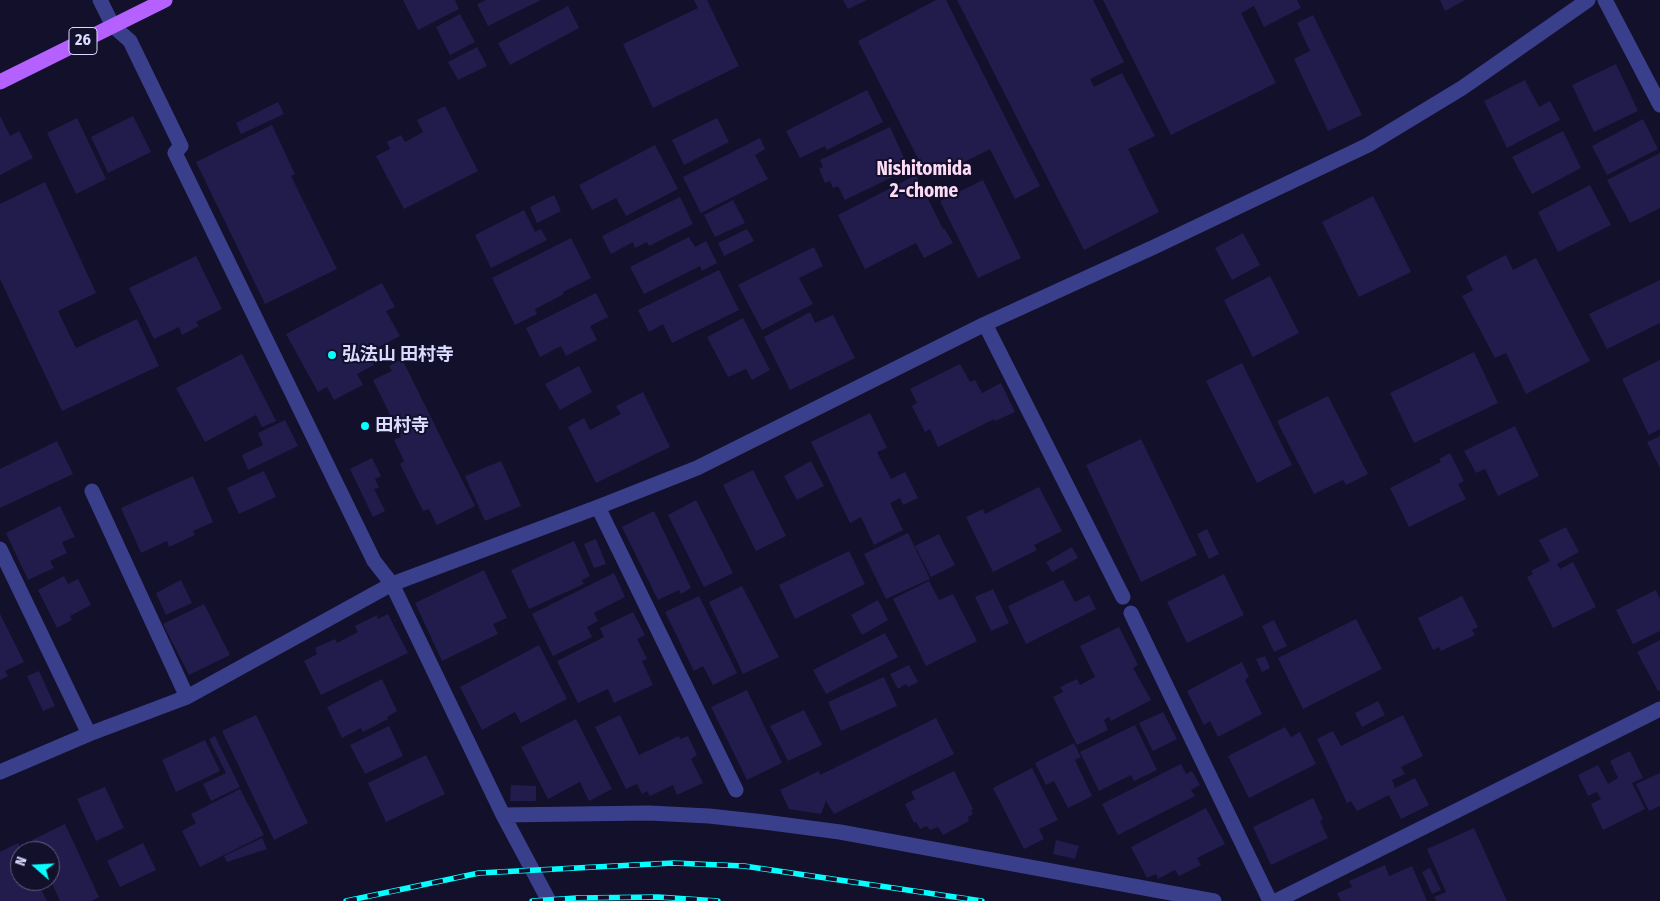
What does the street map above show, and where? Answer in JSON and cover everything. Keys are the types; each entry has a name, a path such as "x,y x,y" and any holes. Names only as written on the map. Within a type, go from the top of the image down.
{"main road":[{"name":"26","path":"0,82 165,0"}],"street":[{"path":"100,0 113,26 130,41 181,146 175,153 374,560 392,584 503,815 549,901"},
{"path":"0,772 89,734 187,697 392,584 697,468 985,324 1154,247 1368,145 1462,88 1588,0"},
{"path":"1605,0 1660,105"},
{"path":"985,324 1123,597"},
{"path":"92,491 187,697"},
{"path":"598,507 736,790"},
{"path":"0,549 89,734"},
{"path":"1131,614 1270,901"},
{"path":"1276,901 1660,708"},
{"path":"503,815 649,813 746,820 840,832 1214,901"}],"building":[{"path":"403,0 455,0 459,9 418,30"},
{"path":"486,0 541,0 488,26 477,4"},
{"path":"694,0 707,0 739,66 653,108 623,44 698,8"},
{"path":"843,0 867,0 848,9"},
{"path":"936,0 946,0 1040,186 1015,199 990,149 933,178 929,170 925,172 858,41"},
{"path":"957,0 1093,0 1124,62 1090,79 1094,87 1122,73 1155,136 1128,149 1159,212 1084,250"},
{"path":"1103,0 1297,0 1301,8 1264,27 1254,6 1241,13 1276,83 1171,135"},
{"path":"1440,0 1465,0 1445,11"},
{"path":"568,6 579,28 510,65 498,43"},
{"path":"460,14 475,42 450,55 436,27"},
{"path":"1313,15 1362,115 1328,131 1294,59 1310,51 1297,23"},
{"path":"477,47 487,66 458,80 448,62"},
{"path":"1616,64 1638,111 1594,132 1572,85"},
{"path":"1525,80 1539,107 1550,101 1560,120 1507,148 1484,101"},
{"path":"867,90 883,122 827,150 825,146 800,158 786,131"},
{"path":"278,102 284,114 241,134 236,123"},
{"path":"445,106 478,171 404,209 376,156 390,149 387,142 401,135 405,142 423,132 417,120"},
{"path":"0,116 10,136 19,131 33,158 0,175"},
{"path":"133,116 151,152 108,173 91,137"},
{"path":"77,118 106,179 76,194 47,133"},
{"path":"717,118 729,142 684,165 672,140"},
{"path":"1643,119 1658,149 1607,175 1592,146"},
{"path":"272,125 295,174 291,176 337,269 265,304 196,162"},
{"path":"890,127 909,169 845,200 838,186 833,188 830,181 825,183 819,169 823,167 820,160"},
{"path":"1563,131 1581,168 1532,194 1512,157"},
{"path":"760,138 765,149 755,155 768,179 701,213 683,177"},
{"path":"655,145 678,189 626,216 616,198 592,210 579,185"},
{"path":"1660,153 1660,208 1630,223 1607,180"},
{"path":"916,175 943,229 945,229 953,243 924,258 916,243 865,269 838,215"},
{"path":"983,180 1021,258 978,278 940,201"},
{"path":"45,182 96,293 58,311 76,348 137,319 159,366 62,411 0,279 0,204"},
{"path":"1590,185 1611,225 1558,252 1538,212"},
{"path":"554,195 561,211 537,223 530,207"},
{"path":"1373,196 1411,272 1359,297 1322,222"},
{"path":"680,197 693,224 649,246 647,242 635,248 633,242 611,254 602,236"},
{"path":"733,200 745,223 715,237 704,215"},
{"path":"524,210 535,232 541,229 547,240 491,268 475,235"},
{"path":"747,229 754,241 724,256 718,243"},
{"path":"1243,233 1260,265 1232,280 1215,248"},
{"path":"689,237 695,247 706,241 717,263 702,271 700,266 644,294 630,267"},
{"path":"571,238 591,278 535,309 537,314 515,325 492,278"},
{"path":"814,247 823,266 799,278 813,304 762,330 738,285"},
{"path":"1506,255 1513,270 1536,258 1590,361 1526,394 1506,353 1495,358 1462,296 1473,290 1466,276"},
{"path":"196,256 222,309 196,322 199,326 182,335 179,327 154,339 129,288"},
{"path":"719,270 739,310 672,343 663,324 649,332 638,310"},
{"path":"1270,276 1299,333 1253,357 1224,300"},
{"path":"1660,280 1660,323 1607,349 1589,314"},
{"path":"382,283 395,307 386,311 400,336 368,353 374,365 357,374 363,385 334,400 327,387 318,392 286,334"},
{"path":"596,293 608,317 590,326 597,340 566,356 561,346 540,357 526,328"},
{"path":"810,312 815,323 833,315 855,358 790,390 764,337"},
{"path":"743,318 770,370 752,380 746,369 728,377 707,337"},
{"path":"1474,352 1498,403 1414,443 1390,393"},
{"path":"242,354 276,421 262,427 256,415 205,442 176,388"},
{"path":"402,359 475,506 437,525 429,509 423,511 400,464 404,461 394,440 401,437 373,380 392,371 389,366"},
{"path":"1660,360 1660,429 1649,435 1622,379"},
{"path":"1242,363 1292,465 1257,483 1206,381"},
{"path":"960,364 970,382 975,380 982,393 1001,383 1015,412 995,421 994,419 938,447 930,429 925,432 912,406 917,403 910,389"},
{"path":"579,366 592,392 560,410 545,384"},
{"path":"643,392 670,447 596,483 568,427 584,418 590,430 621,414 616,406"},
{"path":"1328,396 1368,474 1346,485 1343,480 1314,494 1277,421"},
{"path":"870,413 887,448 877,452 891,479 905,472 918,498 903,505 900,498 890,503 903,530 874,545 861,517 850,523 811,442"},
{"path":"285,420 298,446 248,470 242,455 263,445 258,433"},
{"path":"1515,426 1539,476 1498,496 1485,469 1476,473 1464,451"},
{"path":"1660,436 1660,468 1647,442"},
{"path":"1141,439 1197,555 1141,582 1086,465"},
{"path":"57,441 73,474 0,508 0,469"},
{"path":"1450,453 1464,481 1458,484 1466,499 1409,527 1390,488 1441,462 1439,459"},
{"path":"372,458 381,476 375,479 379,488 374,489 385,511 373,517 350,469"},
{"path":"501,461 521,506 485,521 465,476"},
{"path":"811,461 824,486 797,500 784,476"},
{"path":"753,470 786,536 756,551 723,485"},
{"path":"264,471 276,497 239,514 227,488"},
{"path":"193,476 213,522 193,531 195,535 169,547 167,541 141,553 121,508"},
{"path":"1039,487 1062,531 1034,545 1037,550 993,572 966,517 983,509 985,514"},
{"path":"696,500 733,573 704,587 668,515"},
{"path":"60,506 75,537 62,542 67,553 50,561 54,568 28,580 6,533"},
{"path":"654,511 691,588 681,594 679,590 658,600 622,527"},
{"path":"1566,527 1579,552 1557,564 1560,569 1573,562 1596,607 1553,628 1527,577 1533,574 1531,571 1550,561 1539,540"},
{"path":"1207,529 1219,554 1209,559 1197,534"},
{"path":"908,533 930,579 886,599 864,554"},
{"path":"939,534 955,565 931,577 915,546"},
{"path":"596,539 606,564 594,568 584,544"},
{"path":"574,541 590,576 582,580 584,584 529,609 511,570"},
{"path":"1072,547 1078,558 1052,572 1046,562"},
{"path":"849,551 865,584 795,619 779,585"},
{"path":"484,570 507,618 493,624 498,634 442,661 415,603"},
{"path":"614,573 625,597 594,613 598,621 587,627 592,637 553,656 532,614"},
{"path":"1224,574 1244,615 1187,643 1167,602"},
{"path":"64,576 68,584 78,579 91,605 70,616 72,620 57,628 38,590"},
{"path":"181,580 192,603 166,615 156,593"},
{"path":"1063,580 1075,602 1089,595 1096,609 1026,644 1008,606"},
{"path":"929,581 939,600 953,594 977,641 926,666 893,599"},
{"path":"742,586 779,657 743,674 709,602"},
{"path":"993,589 1009,623 991,631 975,597"},
{"path":"1656,590 1660,599 1660,631 1633,644 1616,610"},
{"path":"699,596 737,673 713,685 703,666 694,671 665,612"},
{"path":"1462,596 1478,627 1472,630 1475,635 1441,651 1439,647 1433,650 1418,618"},
{"path":"878,600 888,620 862,635 851,615"},
{"path":"204,604 230,655 189,675 163,624"},
{"path":"633,612 645,635 637,639 647,659 642,661 653,685 614,703 608,689 578,703 557,661 604,637 600,628"},
{"path":"0,614 24,662 5,671 8,676 0,680"},
{"path":"388,614 408,653 321,695 304,661 317,654 315,648 335,639 337,643 358,632 355,626 377,615 378,619"},
{"path":"1356,619 1382,669 1303,709 1278,658"},
{"path":"1274,620 1287,646 1274,652 1262,626"},
{"path":"1119,627 1138,665 1133,668 1151,700 1111,721 1109,717 1104,720 1108,730 1077,745 1053,697 1063,692 1060,687 1077,679 1080,685 1095,677 1080,646"},
{"path":"885,633 898,657 826,694 813,670"},
{"path":"1660,640 1660,690 1658,691 1637,652"},
{"path":"539,645 567,699 521,723 515,712 482,730 460,687"},
{"path":"1265,656 1270,668 1262,672 1256,659"},
{"path":"1242,662 1249,677 1245,680 1262,714 1218,737 1210,721 1204,725 1187,691"},
{"path":"909,665 918,682 908,687 906,684 898,689 890,674"},
{"path":"39,671 55,706 43,711 27,676"},
{"path":"884,677 897,706 841,731 828,702"},
{"path":"382,679 397,711 387,717 388,719 363,732 361,728 342,738 327,707"},
{"path":"747,690 782,763 747,780 711,707"},
{"path":"1378,701 1385,715 1362,727 1355,713"},
{"path":"804,710 822,745 788,761 770,726"},
{"path":"1163,712 1177,739 1153,751 1139,723"},
{"path":"256,715 308,823 274,840 222,731"},
{"path":"620,715 639,755 679,736 680,739 688,736 697,755 691,759 703,783 677,795 673,785 650,796 647,791 642,794 637,784 626,789 595,727"},
{"path":"1403,715 1423,756 1401,767 1405,774 1392,780 1395,788 1415,778 1429,805 1401,819 1389,795 1357,811 1351,801 1347,803 1317,739 1333,731 1341,746"},
{"path":"936,718 954,754 834,814 826,801 821,814 789,809 780,790 819,771 820,775"},
{"path":"576,719 612,789 589,801 580,782 548,799 521,747"},
{"path":"1135,725 1157,770 1134,781 1131,775 1099,791 1080,752"},
{"path":"389,726 403,756 365,774 350,745"},
{"path":"1285,727 1291,737 1300,732 1316,764 1249,798 1228,756"},
{"path":"215,736 240,787 211,801 203,784 226,773 209,739"},
{"path":"205,740 220,771 176,792 162,760"},
{"path":"1074,743 1081,757 1075,760 1092,796 1068,808 1054,781 1046,785 1035,763"},
{"path":"1630,751 1643,778 1632,783 1645,809 1603,830 1591,804 1601,799 1597,792 1588,796 1578,775 1598,765 1608,784 1618,778 1610,761"},
{"path":"426,755 445,794 386,822 368,783"},
{"path":"1181,764 1186,774 1192,771 1200,785 1191,790 1195,796 1118,835 1102,804"},
{"path":"1032,768 1058,820 1039,829 1044,839 1024,849 993,788"},
{"path":"954,771 973,809 971,810 973,814 968,817 969,821 943,835 938,827 930,830 927,826 920,829 916,822 914,823 905,804 915,799 911,792"},
{"path":"1660,773 1660,806 1649,811 1636,784"},
{"path":"511,785 536,786 536,801 510,801"},
{"path":"105,787 124,828 96,841 77,799"},
{"path":"240,789 264,835 200,867 182,831 196,823 191,814"},
{"path":"1313,798 1323,819 1320,821 1328,838 1271,865 1253,827"},
{"path":"1206,808 1225,844 1197,858 1201,865 1179,876 1175,870 1158,879 1156,874 1147,878 1131,847"},
{"path":"65,824 99,897 91,901 60,901 55,891 60,891 60,841 32,840"},
{"path":"1474,828 1507,901 1436,901 1434,897 1446,892 1427,849"},
{"path":"262,838 267,849 227,862 224,856"},
{"path":"1056,840 1079,846 1075,859 1053,854"},
{"path":"143,843 156,870 120,887 107,861"},
{"path":"10,847 10,891 42,891 47,901 0,901 0,852"},
{"path":"1385,865 1389,876 1412,866 1427,901 1341,901 1337,893 1352,887 1349,881"},
{"path":"1430,868 1441,890 1432,894 1422,872"}],"railway":[{"path":"346,901 479,873 673,863 744,866 982,901"},
{"path":"532,901 576,898 658,897 718,901"}],"place":[{"name":"弘法山 田村寺","path":"332,355"},
{"name":"田村寺","path":"365,426"}],"district":[{"name":"Nishitomida 2-chome","path":"924,181"}]}
